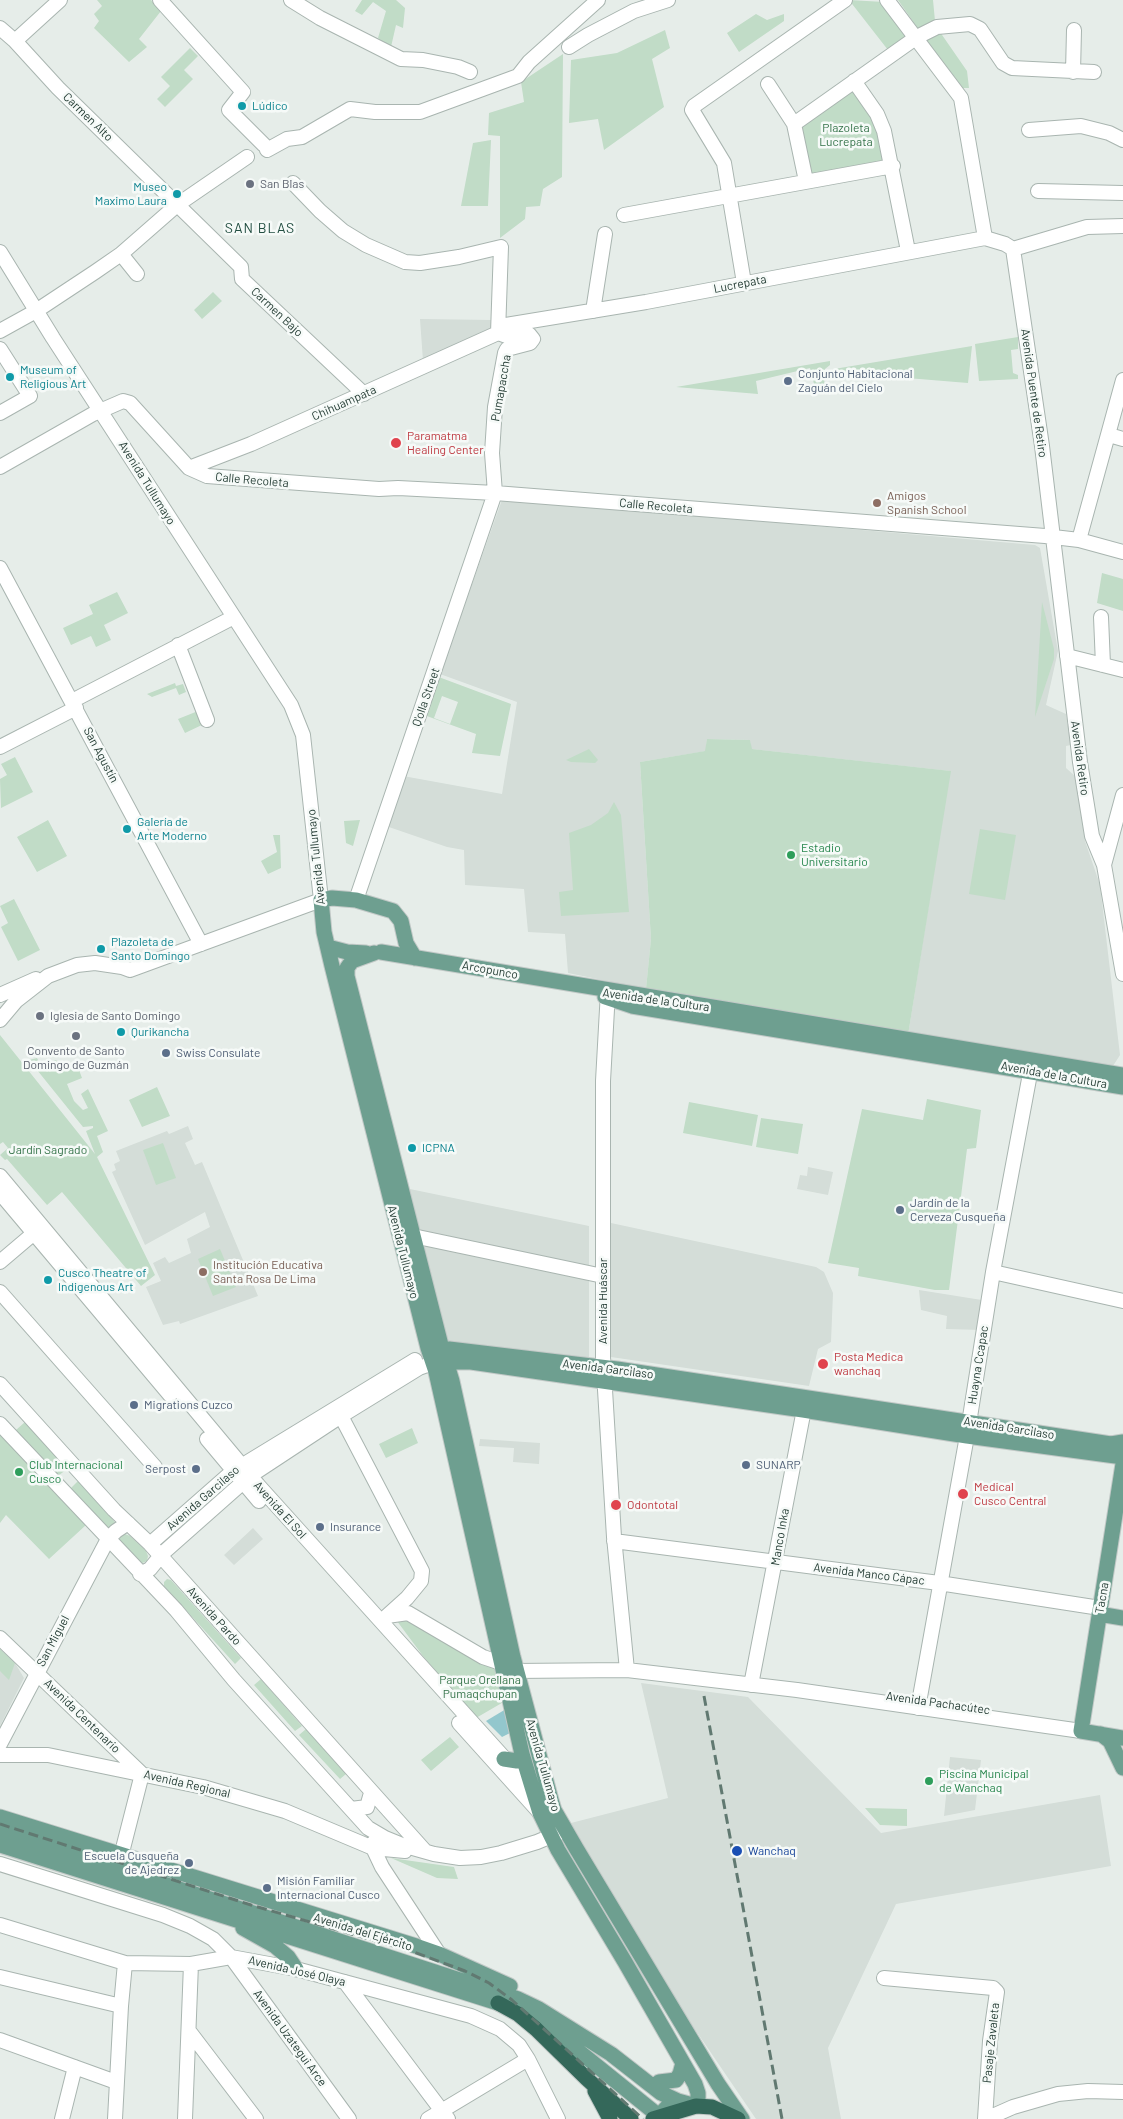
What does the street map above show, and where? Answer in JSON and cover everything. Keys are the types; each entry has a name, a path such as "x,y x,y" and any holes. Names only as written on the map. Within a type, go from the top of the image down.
{"highway":[{"path":"498,2003 518,2014 536,2028 586,2078 631,2119"},
{"path":"586,2078 610,2119"},
{"path":"658,2118 694,2109 712,2107 738,2119"}],"main road":[{"path":"314,902 332,898 356,900 392,910 401,922 406,942 415,958"},
{"name":"Avenida Tullumayo","path":"314,902 328,947 438,1357"},
{"name":"Avenida Tullumayo","path":"403,931 394,944 378,952 355,959 348,966 346,973 413,1236 438,1357 547,1812"},
{"name":"Arcopunco","path":"328,947 347,952 378,952 415,958 605,993"},
{"name":"Avenida de la Cultura","path":"605,993 632,1006 823,1031 1032,1065 1123,1087"},
{"name":"Avenida de la Cultura","path":"1032,1065 1118,1072"},
{"name":"Avenida Garcilaso","path":"438,1357 604,1374 968,1429 1123,1456"},
{"name":"Avenida Garcilaso","path":"968,1429 1111,1444 1123,1442"},
{"name":"Tacna","path":"1082,1727 1123,1464"},
{"name":"Avenida Manco Cápac","path":"1099,1611 1123,1611"},
{"name":"Avenida Manco Cápac","path":"1099,1611 1123,1618"},
{"name":"Avenida Tullumayo","path":"511,1665 522,1754 533,1790 558,1833 742,2119"},
{"name":"Avenida Pachacútec","path":"1082,1727 1123,1730"},
{"name":"Avenida Pachacútec","path":"1082,1727 1101,1734 1123,1738"},
{"path":"1101,1734 1110,1741 1123,1768"},
{"path":"504,1759 517,1761 522,1754"},
{"name":"Avenida del Ejército","path":"0,1817 119,1862 502,1993 539,2009 611,2054 661,2093 694,2109"},
{"name":"Avenida del Ejército","path":"0,1831 119,1862 439,1954 521,1991 577,2021 660,2082"},
{"name":"Avenida Tullumayo","path":"558,1833 558,1850 625,1962 698,2092 694,2109"},
{"name":"Avenida del Ejército","path":"0,1845 498,2003 550,2028 658,2118"},
{"path":"238,1920 247,1931 275,1946 288,1956 296,1969"},
{"path":"582,2036 613,2046"},
{"path":"658,2118 668,2106 670,2098 660,2082 676,2080 680,2074 682,2063"}],"street":[{"path":"15,41 60,0"},
{"path":"160,0 243,92 229,110 266,148 288,139 302,137 350,109 375,112 420,112 518,76 529,62 598,0"},
{"path":"291,0 320,18 401,59 423,60 458,67 470,72"},
{"path":"569,47 634,11 668,0"},
{"path":"744,283 724,163 692,110 694,106 845,0"},
{"path":"887,0 917,37 961,98 985,238 1005,244 1013,249 1087,227 1123,226"},
{"path":"794,124 917,37 937,26 970,24 980,29 1003,63 1012,68 1094,72"},
{"name":"Carmen Alto","path":"0,28 177,205"},
{"path":"1073,72 1074,30"},
{"path":"854,81 877,114 884,131 893,166 908,251"},
{"path":"768,84 794,124 806,181"},
{"path":"1029,130 1081,126 1109,133 1123,140"},
{"path":"0,331 36,312 121,254 177,205 247,158"},
{"path":"624,215 893,166"},
{"path":"294,183 320,211 344,231 366,245 405,262 420,263 459,257 501,247 498,333"},
{"path":"1038,190 1123,192"},
{"name":"Carmen Bajo","path":"177,205 241,267 242,279 364,394"},
{"path":"593,311 605,234"},
{"name":"Lucrepata","path":"498,333 506,325 593,311 985,238"},
{"name":"Avenida Puente de Retiro","path":"1013,249 1054,537"},
{"name":"Avenida Tullumayo","path":"0,252 36,312 281,687 299,722 304,749 314,902"},
{"path":"121,254 137,274"},
{"name":"Chihuampata","path":"189,468 251,444 498,333"},
{"name":"Pumapaccha","path":"495,493 492,453 495,406 504,353 507,349 530,343 533,339 529,334 509,337 498,333"},
{"path":"0,349 30,396 0,413"},
{"path":"1078,540 1123,380"},
{"path":"0,467 101,410 123,401 130,403 189,468"},
{"path":"1109,435 1123,439"},
{"name":"Calle Recoleta","path":"189,468 207,476 222,478 379,489 398,488 495,493 1054,537 1078,540 1123,552"},
{"name":"Q'olla Street","path":"356,900 495,493"},
{"name":"Avenida Retiro","path":"1054,537 1080,762 1092,836 1104,866 1123,974"},
{"name":"San Agustín","path":"0,568 201,944"},
{"path":"0,747 178,645 234,617"},
{"path":"1101,617 1103,665"},
{"path":"178,645 207,720"},
{"path":"1067,656 1123,670"},
{"path":"1104,866 1123,795"},
{"path":"0,995 30,981 77,965 95,963 130,970 314,902"},
{"path":"0,1020 16,1001 48,976"},
{"name":"Avenida Huáscar","path":"605,993 603,1081 604,1374 614,1545 626,1665"},
{"name":"Huayna Ccapac","path":"918,1704 968,1429 993,1272 1032,1065"},
{"name":"Avenida El Sol","path":"0,1176 38,1230 242,1473 381,1622 533,1790"},
{"name":"Avenida El Sol","path":"0,1193 38,1230"},
{"path":"0,1262 38,1230"},
{"path":"413,1236 603,1276"},
{"path":"993,1272 1123,1302"},
{"path":"0,1292 156,1467"},
{"name":"Avenida Garcilaso","path":"140,1574 150,1569 242,1473 438,1357"},
{"name":"Avenida Garcilaso","path":"150,1544 242,1473 368,1387 438,1357"},
{"name":"Avenida Pardo","path":"0,1384 128,1523 150,1544 371,1793 426,1852"},
{"name":"Manco Inka","path":"752,1680 805,1404"},
{"path":"341,1416 422,1571 421,1581 407,1598 381,1622"},
{"name":"Avenida Pardo","path":"0,1424 176,1610 234,1680 375,1833 402,1845 426,1852 460,1858 481,1857 537,1842 558,1833"},
{"path":"108,1538 128,1523"},
{"name":"San Miguel","path":"0,1744 108,1538"},
{"name":"Avenida Manco Cápac","path":"614,1545 938,1587 1099,1611"},
{"path":"407,1598 408,1613"},
{"path":"381,1622 408,1613 483,1657 511,1665"},
{"name":"Avenida El Sol","path":"381,1622 547,1812"},
{"name":"Avenida Centenario","path":"0,1638 142,1774"},
{"name":"Avenida Pachacútec","path":"511,1665 557,1671 626,1665"},
{"name":"Avenida Pachacútec","path":"511,1665 626,1665 752,1680 1082,1727"},
{"name":"Avenida Regional","path":"0,1755 48,1755 203,1787 285,1811 370,1846 426,1852"},
{"path":"58,1864 119,1862 142,1774"},
{"path":"351,1809 366,1807 371,1793"},
{"path":"375,1833 370,1846 439,1954"},
{"name":"Avenida José Olaya","path":"0,1864 163,1915 190,1926 214,1939 231,1957 296,1969 471,2016 500,2028 519,2045 528,2059 558,2119"},
{"path":"0,1925 125,1962 191,1964 231,1957"},
{"name":"Avenida Uzategui Arce","path":"231,1957 349,2119"},
{"path":"115,2119 125,1962"},
{"path":"184,2119 190,2031 191,1964"},
{"path":"0,1977 121,2006"},
{"name":"Pasaje Zavaleta","path":"884,1978 993,1988 997,1992 990,2040 985,2119"},
{"path":"344,1982 445,2114"},
{"path":"190,2031 256,2119"},
{"path":"0,2040 116,2082"},
{"path":"428,2119 445,2114 528,2059"},
{"path":"62,2119 75,2067"},
{"path":"985,2119 1022,2104 1064,2093 1088,2091 1123,2092"},
{"path":"1022,2104 1023,2119"}],"shaded area":[{"path":"420,319 493,320 491,334 423,361"},
{"path":"503,497 630,510 1035,545 1040,548 1058,651 1046,705 1066,714 1071,745 1066,746 1066,768 1075,776 1085,841 1100,885 1120,1055 1113,1066 908,1035 950,771 751,749 750,740 707,739 706,751 640,762 651,939 646,989 568,973 565,934 528,932 524,889 465,885 464,850 447,847 386,826 403,776 502,794 517,702 440,674"},
{"path":"188,1126 193,1139 185,1143 195,1165 202,1162 258,1296 180,1324 179,1321 163,1325 146,1287 161,1281 153,1263 165,1257 169,1263 191,1253 187,1239 210,1227 205,1212 145,1245 112,1172 116,1170 114,1164 120,1161 116,1151 167,1131 169,1134"},
{"path":"808,1167 833,1172 828,1195 797,1189 800,1175 807,1176"},
{"path":"405,1188 589,1226 589,1360 448,1342 445,1339"},
{"path":"611,1223 816,1267 824,1272 833,1293 831,1342 818,1349 809,1386 611,1357"},
{"path":"919,1290 988,1301 982,1330 946,1329 947,1316 921,1310"},
{"path":"480,1439 540,1443 539,1464 513,1462 514,1448 479,1446"},
{"path":"253,1528 263,1539 234,1565 224,1555"},
{"path":"0,1649 15,1663 24,1678 0,1726"},
{"path":"641,1683 748,1697 881,1833 1100,1795 1111,1866 896,1904 828,2048 841,2119 756,2119 690,2022 684,2022 571,1823 668,1798"},
{"path":"950,1757 981,1760 975,1810 944,1816"}],"green space":[{"path":"97,0 151,0 161,11 139,39 147,47 129,62 94,28 99,21 94,14 102,6"},
{"path":"362,0 396,0 405,8 403,28 396,25 391,47 378,38 386,11 373,2 362,15 355,11"},
{"path":"849,0 884,2 910,36 888,50"},
{"path":"898,0 933,0 935,21 919,30"},
{"path":"756,14 767,20 784,14 784,21 739,52 727,33"},
{"path":"665,30 670,48 652,59 664,107 604,150 598,119 569,123 571,60 617,53"},
{"path":"940,32 967,71 969,88 963,88 925,38"},
{"path":"190,48 198,56 184,70 193,79 165,107 157,99 170,86 161,77"},
{"path":"563,54 562,177 543,189 540,206 526,207 525,219 500,238 500,136 488,135 489,113 524,102 521,82"},
{"name":"Plazoleta Lucrepata","path":"855,89 881,125 885,161 809,174 799,126"},
{"path":"491,140 488,206 461,206 473,143"},
{"path":"213,292 222,301 202,319 194,310"},
{"path":"1018,337 1018,349 1011,350 1013,373 1018,375 1018,379 979,381 975,344"},
{"path":"972,346 968,383 834,372 834,369"},
{"path":"830,361 830,365 825,369 824,388 809,385 814,384 810,368 756,381 758,394 676,387"},
{"path":"1102,573 1123,579 1123,611 1097,603"},
{"path":"117,592 128,613 104,625 111,640 96,647 91,636 71,645 63,628 93,614 89,605"},
{"path":"1042,602 1054,649 1054,659 1035,717"},
{"path":"436,676 511,704 500,756 472,753 476,734 424,715","holes":["442,696 458,702 450,724 434,718"]},
{"path":"175,683 176,686 183,684 186,692 179,695 176,688 152,697 147,694"},
{"path":"198,711 204,724 185,733 178,719"},
{"name":"Estadio Universitario","path":"707,739 750,740 752,749 951,771 908,1035 646,989 651,939 640,762 705,751"},
{"path":"589,749 598,760 595,763 566,760"},
{"path":"15,757 33,792 1,808 0,779 7,775 1,764"},
{"path":"614,802 621,815 629,912 561,916 559,892 573,890 569,833 591,825 608,813"},
{"path":"48,820 67,856 37,872 17,837"},
{"path":"360,820 353,846 346,843 344,821"},
{"path":"980,829 1016,835 1005,900 969,894"},
{"path":"273,835 280,835 281,868 268,874 261,861 277,852"},
{"path":"14,899 40,950 18,961 1,927 8,923 0,906"},
{"name":"Jardín Sagrado","path":"0,1035 95,1154 86,1131 93,1128 93,1126 83,1127 29,1060 37,1058 41,1066 55,1060 79,1070 82,1078 67,1084 74,1101 83,1110 88,1108 81,1094 88,1089 108,1131 97,1136 103,1152 97,1157 155,1275 141,1286 62,1192 47,1205 7,1159 5,1160 0,1155 8,1148 3,1142 0,1144"},
{"path":"157,1087 170,1116 142,1127 129,1100"},
{"path":"927,1099 981,1110 976,1148 967,1149 949,1290 935,1290 858,1276 859,1268 828,1263 862,1109 923,1120"},
{"path":"689,1102 758,1115 752,1146 683,1133"},
{"path":"761,1118 803,1124 798,1154 756,1147"},
{"path":"163,1143 176,1178 156,1185 143,1150"},
{"path":"220,1249 236,1287 213,1296 198,1259"},
{"path":"25,1422 67,1469 58,1476 16,1430"},
{"path":"412,1428 418,1443 386,1458 379,1444"},
{"name":"Club Internacional Cusco","path":"0,1430 86,1525 49,1559 6,1515 0,1523"},
{"path":"78,1481 116,1524 113,1530 107,1530 70,1489"},
{"path":"120,1535 130,1536 146,1551 147,1561 140,1564 120,1542"},
{"path":"167,1579 171,1580 241,1658 235,1664 164,1586 164,1582"},
{"name":"Parque Orellana Pumaqchupan","path":"400,1615 499,1670 507,1700 476,1718 423,1656 394,1617"},
{"path":"0,1649 15,1663 9,1680 0,1671"},
{"path":"261,1679 302,1726 295,1731 254,1685"},
{"path":"306,1729 346,1774 340,1779 299,1735"},
{"path":"450,1737 459,1747 431,1771 421,1760"},
{"path":"865,1808 907,1809 907,1826 880,1825"},
{"path":"391,1858 454,1867 458,1879 437,1878"}],"water":[{"path":"506,1709 512,1732 502,1737 486,1721"}],"railway":[{"path":"704,1696 782,2119"},
{"path":"0,1824 251,1905 414,1952 465,1971 489,1983 512,2000 643,2119"}],"place":[{"name":"Lúdico","path":"242,106"},
{"name":"San Blas","path":"250,184"},
{"name":"Museo Maximo Laura","path":"177,194"},
{"name":"Museum of Religious Art","path":"10,377"},
{"name":"Conjunto Habitacional Zaguán del Cielo","path":"788,381"},
{"name":"Paramatma Healing Center","path":"396,443"},
{"name":"Amigos Spanish School","path":"877,503"},
{"name":"Galería de Arte Moderno","path":"127,829"},
{"name":"Estadio Universitario","path":"791,855"},
{"name":"Plazoleta de Santo Domingo","path":"101,949"},
{"name":"Iglesia de Santo Domingo","path":"40,1016"},
{"name":"Qurikancha","path":"121,1032"},
{"name":"Convento de Santo Domingo de Guzmán","path":"76,1036"},
{"name":"Swiss Consulate","path":"166,1053"},
{"name":"ICPNA","path":"412,1148"},
{"name":"Jardín de la Cerveza Cusqueña","path":"900,1210"},
{"name":"Institución Educativa Santa Rosa De Lima","path":"203,1272"},
{"name":"Cusco Theatre of Indigenous Art","path":"48,1280"},
{"name":"Posta Medica wanchaq","path":"823,1364"},
{"name":"Migrations Cuzco","path":"134,1405"},
{"name":"SUNARP","path":"746,1465"},
{"name":"Serpost","path":"196,1469"},
{"name":"Club Internacional Cusco","path":"19,1472"},
{"name":"Medical Cusco Central","path":"963,1494"},
{"name":"Odontotal","path":"616,1505"},
{"name":"Insurance","path":"320,1527"},
{"name":"Piscina Municipal de Wanchaq","path":"929,1781"},
{"name":"Wanchaq","path":"737,1851"},
{"name":"Escuela Cusqueña de Ajedrez","path":"189,1863"},
{"name":"Misión Familiar Internacional Cusco","path":"267,1888"}],"district":[{"name":"SAN BLAS","path":"260,228"}]}
